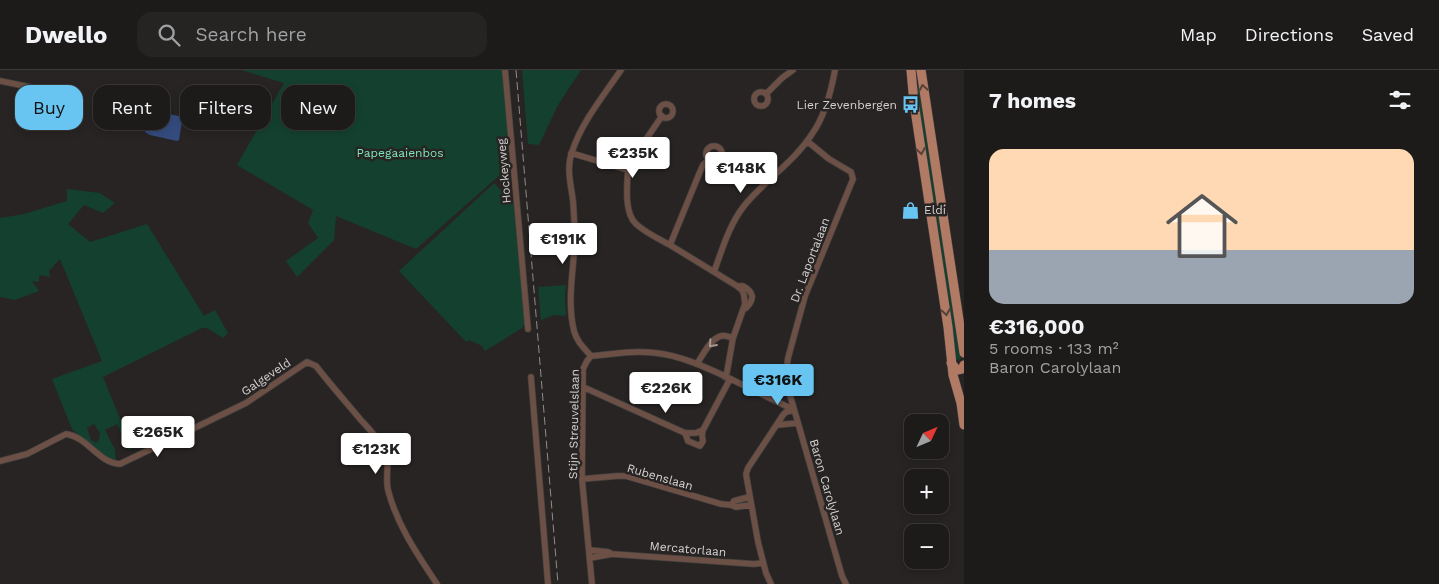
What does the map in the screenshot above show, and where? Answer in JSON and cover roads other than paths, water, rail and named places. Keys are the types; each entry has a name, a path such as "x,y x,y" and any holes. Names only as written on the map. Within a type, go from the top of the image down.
{"main road":[{"path":"921,70 964,353"},
{"path":"910,71 948,327 951,363 961,403 964,425"},
{"path":"951,363 957,370 962,369 964,365"}],"street":[{"name":"Hockeyweg","path":"505,70 528,329"},
{"name":"Stijn Streuvelslaan","path":"592,584 582,479 583,369 591,356 578,342 570,312 575,250 574,215 569,171 571,153 578,134 621,70"},
{"path":"766,94 793,70"},
{"path":"714,272 735,220 743,208 807,142 816,127 822,116 835,70"},
{"path":"0,81 20,85"},
{"path":"662,116 638,151 628,170 628,208 632,218 642,228 737,286 744,294 746,300 733,338 727,378 703,430 703,441 700,446 688,440 685,433"},
{"name":"Dr. Laportalaan","path":"794,410 786,374 787,365 805,296 853,179 851,172 828,159 807,142"},
{"path":"571,153 628,170"},
{"path":"670,246 698,174 709,159"},
{"path":"697,364 716,338 724,335 733,338"},
{"path":"591,356 629,352 656,353 678,357 697,364 794,410"},
{"name":"Galgeveld","path":"0,461 27,454 66,434 80,439 104,460 113,464 120,464 246,403 307,362 316,366 384,448 388,459 386,472 387,486 396,514 409,541 437,584"},
{"path":"531,377 548,584"},
{"path":"583,387 685,433 696,434 703,430"},
{"path":"781,403 789,392"},
{"path":"771,584 763,562 746,477 748,468 776,425 786,412 794,410"},
{"name":"Baron Carolylaan","path":"794,410 845,584"},
{"path":"776,425 798,423"},
{"name":"Rubenslaan","path":"582,479 626,476 720,504 736,507 751,505"},
{"path":"731,505 734,501 749,497"},
{"name":"Mercatorlaan","path":"589,550 612,554"},
{"name":"Mercatorlaan","path":"590,558 612,554 754,564 763,562"}],"water":[{"path":"170,114 180,118 181,130 179,140 177,141 150,135 145,132 145,130 170,130"}],"railway":[{"path":"516,70 558,584"}],"place":[{"name":"Lier Zevenbergen","path":"911,105"},
{"name":"Eldi","path":"910,210"}],"park label":[{"name":"Papegaaienbos","path":"400,153"}]}
